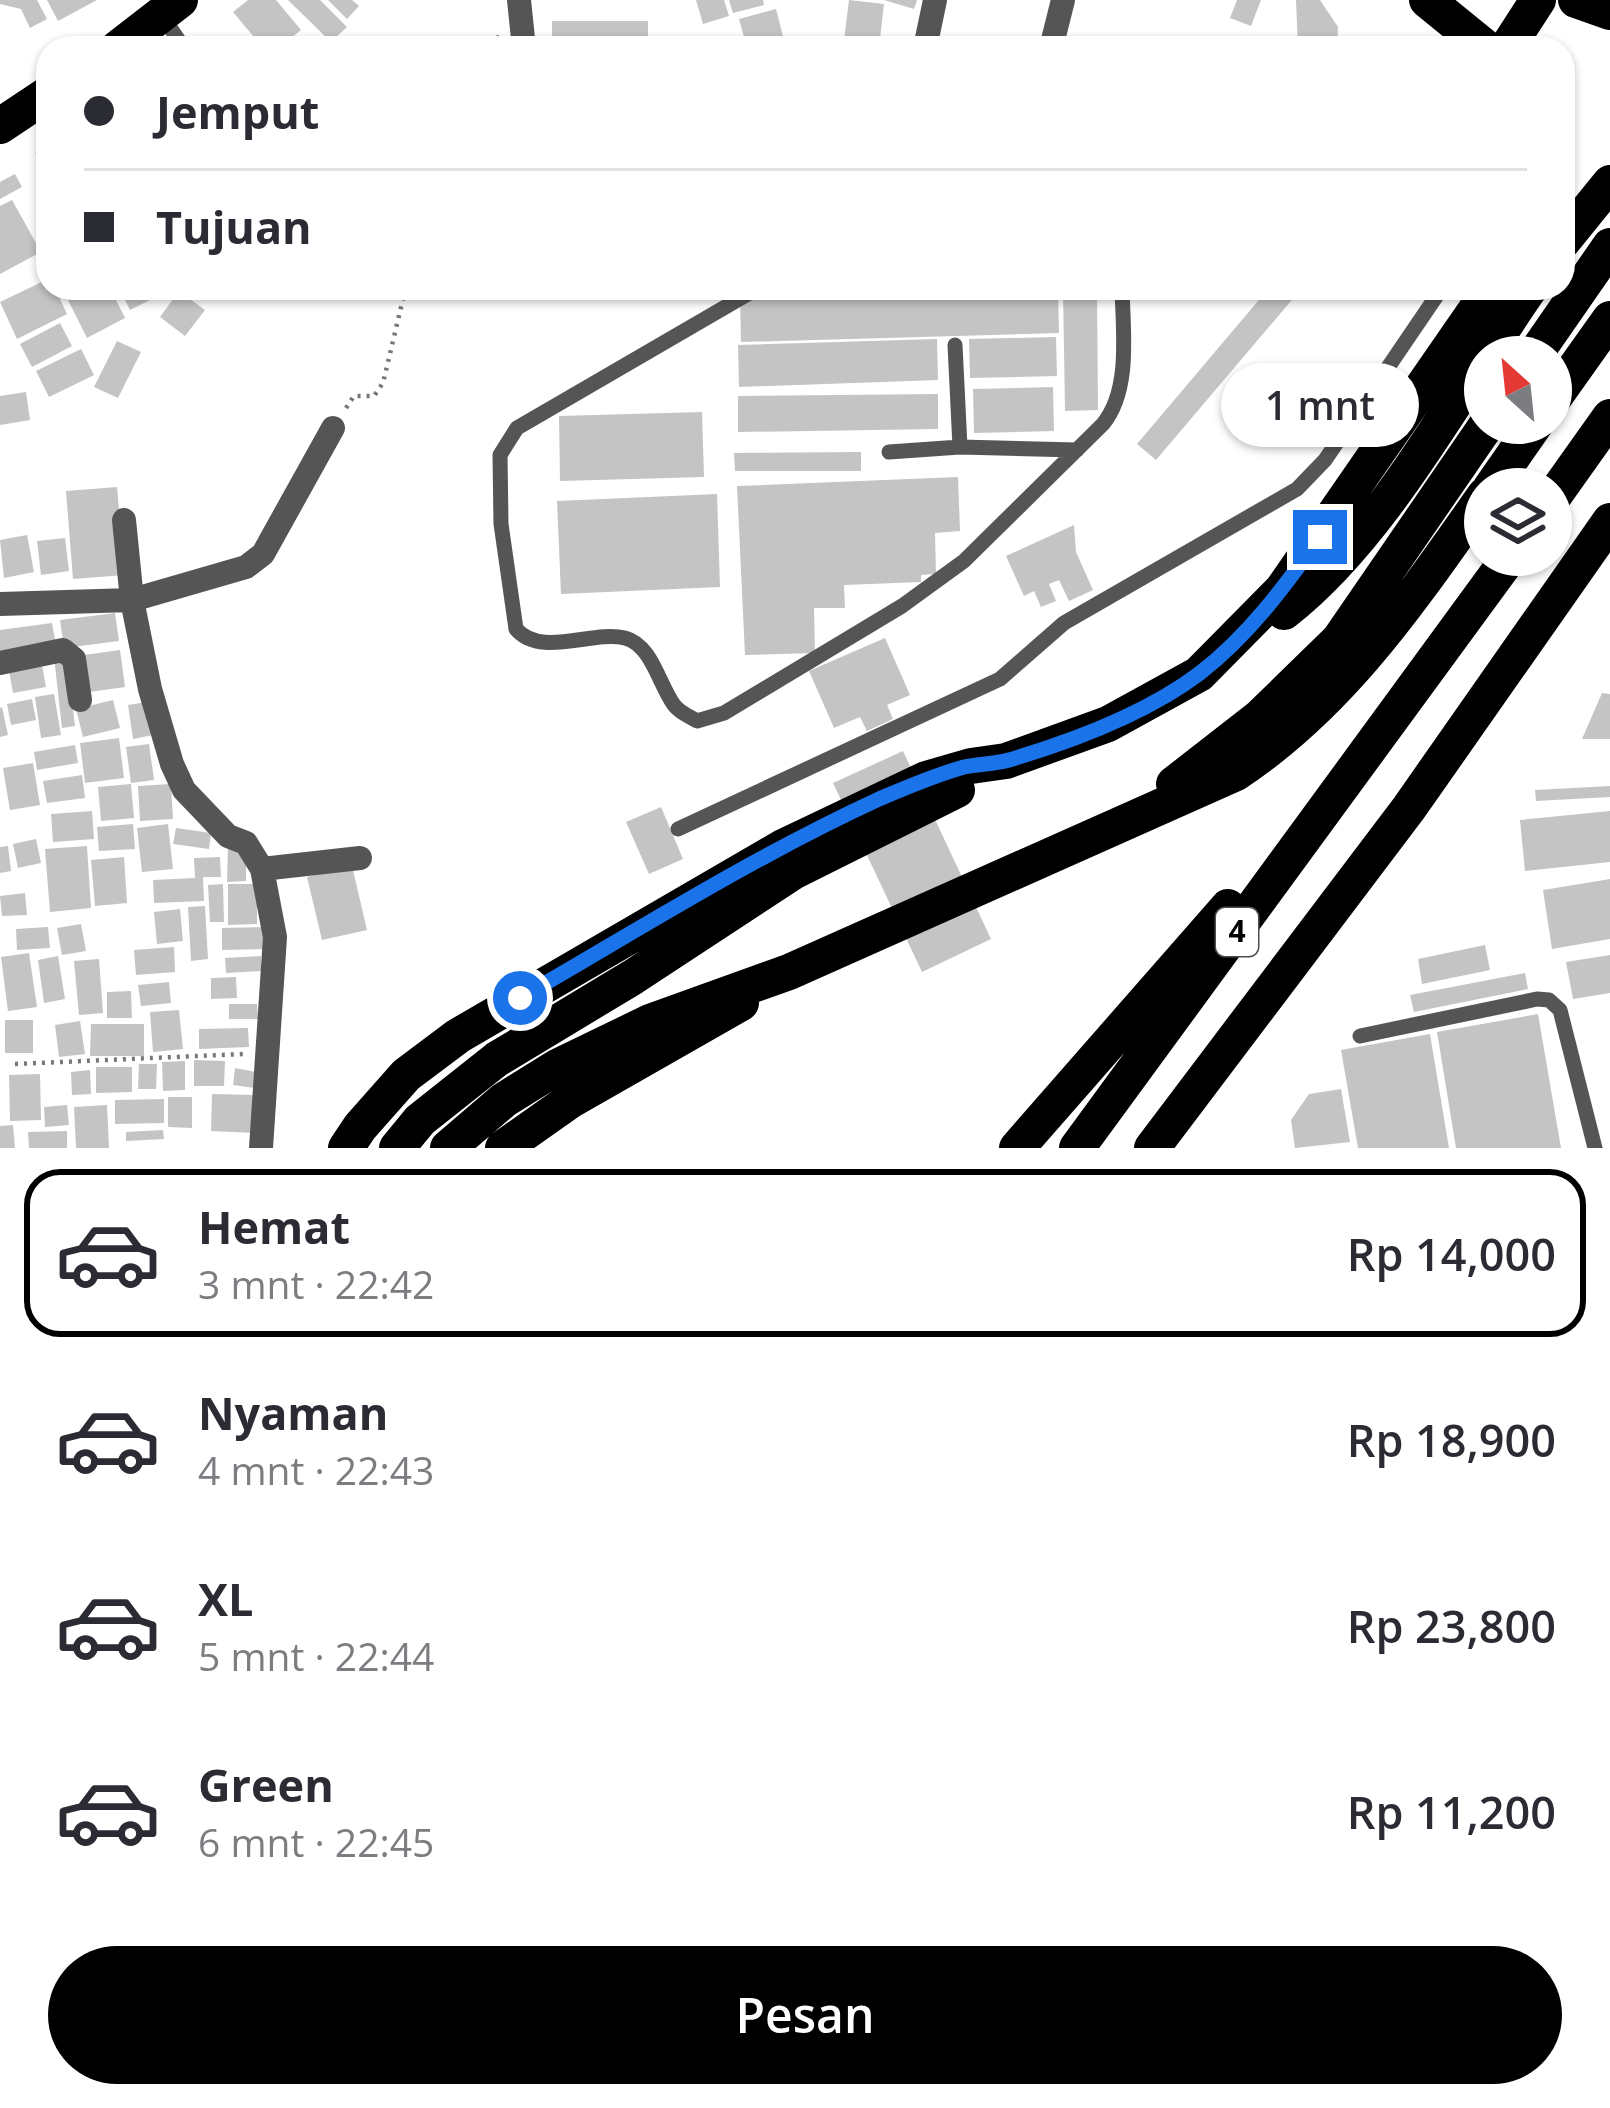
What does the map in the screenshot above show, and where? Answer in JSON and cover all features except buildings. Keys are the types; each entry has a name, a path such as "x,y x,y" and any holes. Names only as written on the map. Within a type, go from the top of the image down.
{"highway":[{"path":"1427,0 1471,36"},
{"path":"1516,36 1538,0"},
{"path":"1576,0 1610,12"},
{"path":"134,36 171,8"},
{"path":"0,126 36,102"},
{"path":"1575,226 1610,183"},
{"path":"1575,296 1605,252"},
{"path":"398,1148 420,1120 497,1059 793,872 1006,761 1108,724 1199,674 1293,605 1364,531 1509,300"},
{"path":"1547,336 1572,300"},
{"path":"1572,372 1610,319"},
{"path":"1572,470 1610,417"},
{"path":"1068,848 1170,788 1300,682 1339,640 1474,444"},
{"name":"4","path":"1152,1148 1409,808 1610,521"},
{"path":"448,1148 504,1100 556,1067 650,1022 789,972 1235,772 1305,721 1335,692 1412,599 1464,525"},
{"name":"4","path":"1077,1148 1496,576"},
{"path":"1017,1148 1397,716"},
{"path":"346,1148 406,1075 520,998 822,826 926,779 1006,761"},
{"path":"1171,1148 1409,808"},
{"path":"503,1148 571,1100 789,972"}],"street":[{"path":"519,0 523,36"},
{"path":"927,36 934,0"},
{"path":"1054,36 1063,0"},
{"path":"0,604 132,599 246,567 262,554 333,428"},
{"path":"124,520 132,599 150,689 184,790 228,836 246,844 262,869 275,937 261,1148"},
{"path":"0,664 63,650 74,658 80,700"},
{"path":"262,869 360,858"}],"lane":[{"path":"737,300 517,428 500,455 501,524 513,619 523,638 543,642 624,638 640,647 676,710 697,721 724,713 902,606 964,561 1077,450 1115,409 1121,385 1122,300"},
{"path":"678,829 1000,679 1064,622 1297,489 1325,460 1434,300"},
{"path":"955,345 960,447"},
{"path":"889,452 960,447 1077,450"},
{"path":"1360,1036 1549,1000 1560,1010 1595,1148"}],"path":[{"path":"354,396 374,396 383,383 403,300"},
{"path":"16,1064 269,1054"}],"route":[{"path":"520,998 741,870 852,812 926,779 1006,761 1108,724 1169,693 1199,674 1235,641 1282,590 1320,537"}]}
